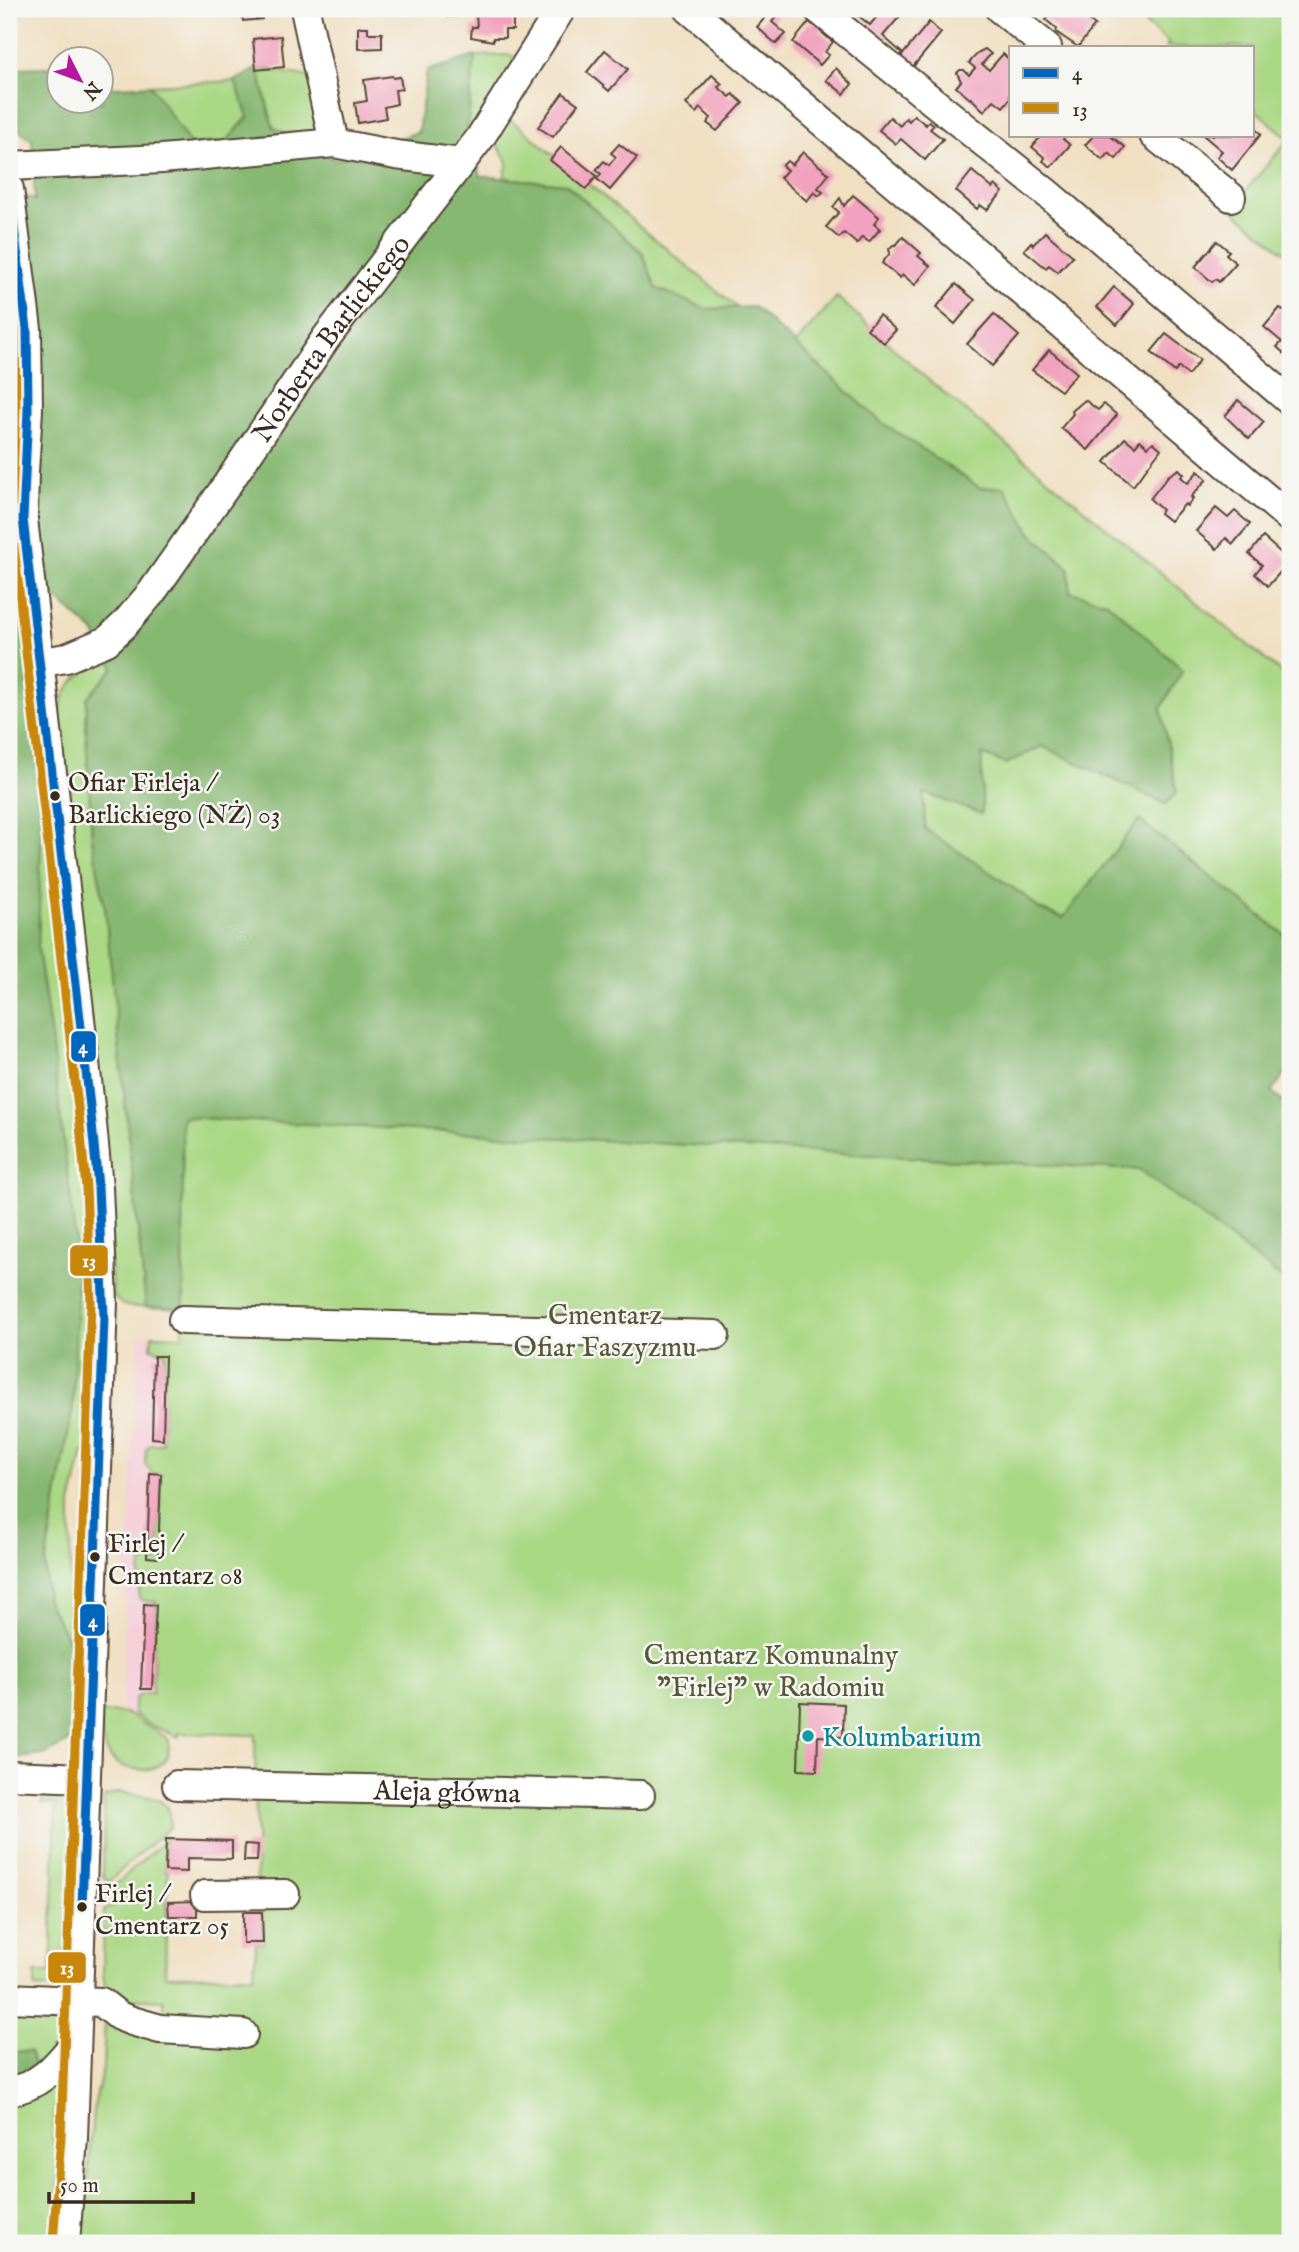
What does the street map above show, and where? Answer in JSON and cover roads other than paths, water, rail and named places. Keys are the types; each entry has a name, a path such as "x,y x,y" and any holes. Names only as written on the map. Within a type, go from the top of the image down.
{"street":[{"path":"305,9 334,143"},
{"name":"Norberta Barlickiego","path":"38,663 66,658 107,641 152,592 326,338 480,138 561,9"},
{"path":"690,9 1290,518"},
{"path":"818,9 1048,194 1290,401"},
{"path":"1000,9 1046,46"},
{"path":"1155,136 1231,197"},
{"path":"9,166 162,159 334,143 396,155 461,163"},
{"path":"9,189 27,329 28,410 23,519 93,1136 104,1317 73,2138 65,2243"},
{"path":"35,629 52,642 84,652"},
{"path":"183,1320 715,1335"},
{"path":"9,1775 85,1778"},
{"name":"Aleja główna","path":"177,1785 640,1794"},
{"path":"205,1895 285,1894"},
{"path":"9,1998 101,2002 132,2021 160,2029 243,2035"},
{"path":"9,2091 24,2088 44,2077 76,2042"}],"place":[{"name":"Ofiar Firleja / Barlickiego (NŻ) 03","path":"55,796"},
{"name":"Firlej / Cmentarz 08","path":"95,1557"},
{"name":"Kolumbarium","path":"808,1736"},
{"name":"Firlej / Cmentarz 05","path":"82,1907"}],"park label":[{"name":"Cmentarz Ofiar Faszyzmu","path":"605,1330"},
{"name":"Cmentarz Komunalny \"Firlej\" w Radomiu","path":"771,1670"}]}
